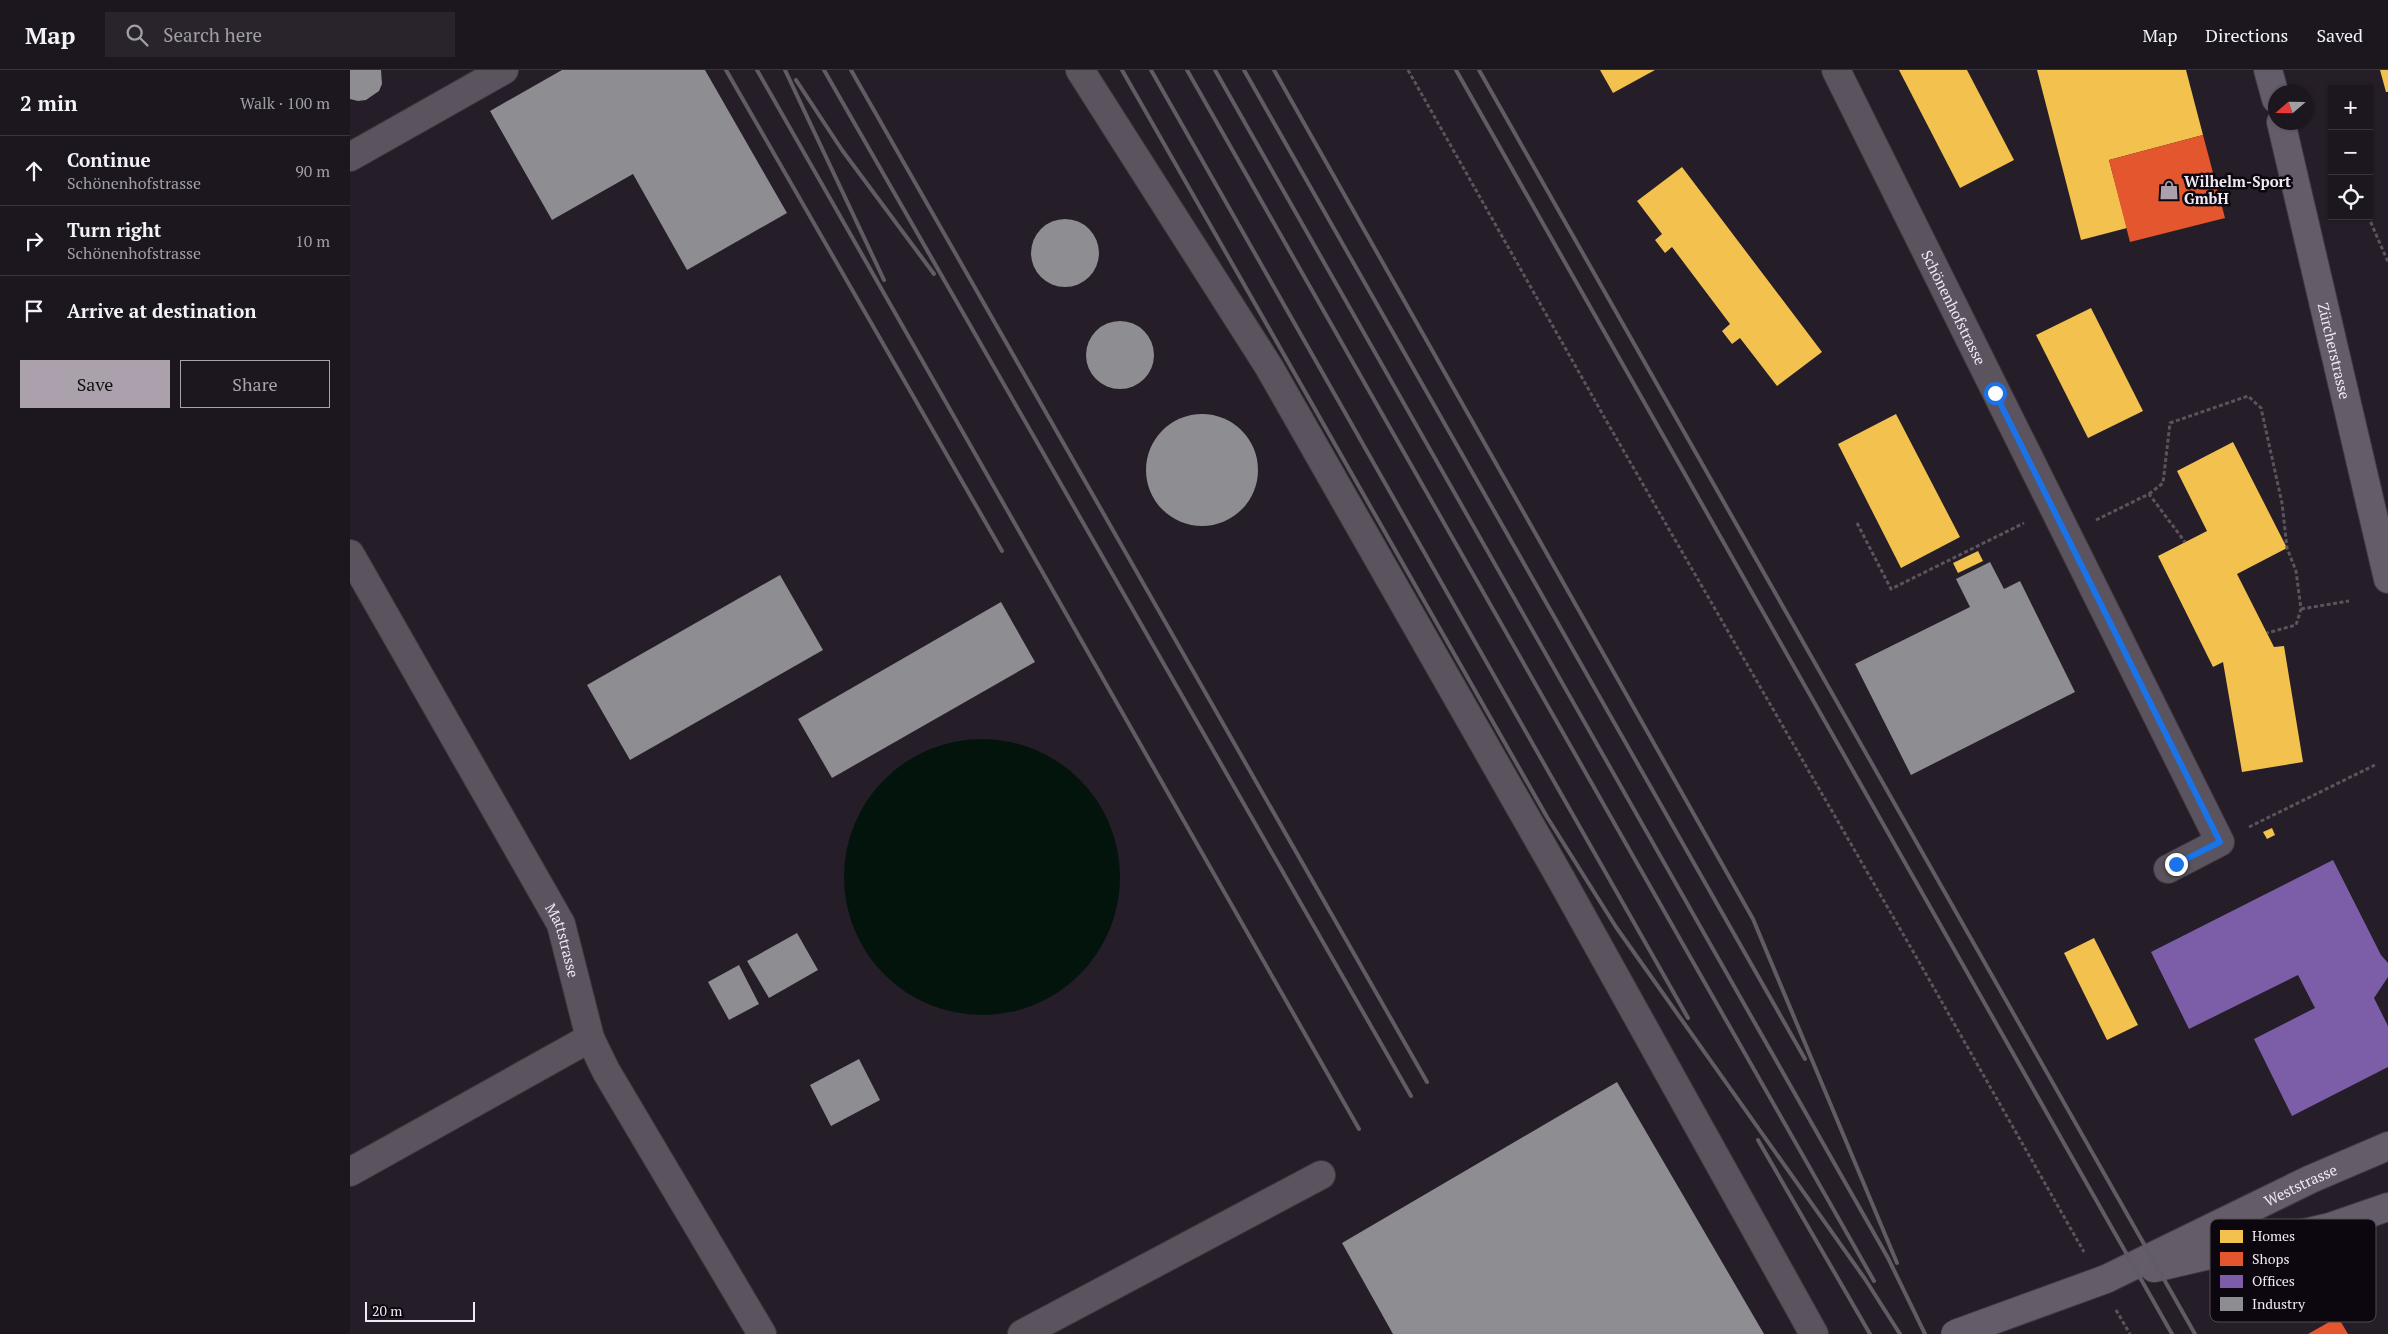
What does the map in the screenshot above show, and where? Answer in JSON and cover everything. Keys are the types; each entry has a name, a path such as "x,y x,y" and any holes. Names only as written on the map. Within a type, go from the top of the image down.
{"main road":[{"path":"2268,70 2272,85"},
{"name":"Zürcherstrasse","path":"2283,130 2388,579"},
{"name":"Weststrasse","path":"2229,1219 2311,1179 2388,1146"},
{"name":"Weststrasse","path":"2352,1219 2388,1206"},
{"name":"Weststrasse","path":"1955,1334 2106,1279 2210,1228"},
{"name":"Weststrasse","path":"2106,1279 2210,1255"}],"street":[{"path":"350,157 504,70"},
{"path":"1080,70 1269,367 1561,879 1814,1334"},
{"name":"Schönenhofstrasse","path":"1836,70 2220,842"},
{"name":"Mattstrasse","path":"350,554 560,924 590,1038 606,1071 762,1334"},
{"path":"2168,869 2220,842"},
{"path":"350,1172 590,1038"},
{"path":"1022,1334 1321,1175"}],"path":[{"path":"1408,70 1571,360 1914,953 2086,1256"},
{"path":"2370,220 2388,262"},
{"path":"2066,534 2149,494 2163,483 2170,423 2248,396 2261,408 2282,503 2287,548 2296,571 2301,609 2296,625 2267,633"},
{"path":"2149,494 2185,542"},
{"path":"1857,523 1891,588 2027,522"},
{"path":"2301,609 2349,601"},
{"path":"2220,842 2375,764"},
{"path":"2115,1308 2130,1334"}],"shaded area":[{"path":"996,739 1035,749 1047,755 1070,770 1089,789 1110,824 1118,850 1120,877 1118,904 1110,930 1097,954 1080,975 1059,992 1035,1005 996,1015 968,1015 929,1005 917,999 894,984 875,965 854,930 846,904 844,863 854,824 860,812 875,789 894,770 929,749 955,741"}],"building: Homes":[{"path":"1600,70 1655,70 1613,93"},
{"path":"1899,70 1967,70 2014,160 1960,188"},
{"path":"2037,70 2186,70 2203,135 2109,160 2127,228 2081,240"},
{"path":"2380,70 2388,70 2388,92 2386,92"},
{"path":"1682,167 1822,352 1777,386 1740,338 1732,344 1722,331 1730,324 1672,247 1665,253 1655,240 1662,234 1637,201"},
{"path":"2091,308 2143,411 2088,438 2036,335"},
{"path":"1896,414 1960,537 1901,568 1838,444"},
{"path":"2233,442 2287,548 2237,574 2274,647 2284,646 2303,762 2242,772 2223,662 2213,667 2158,556 2207,531 2177,471"},
{"path":"1978,551 1983,561 1958,573 1953,563"},
{"path":"2272,828 2275,835 2267,839 2263,832"},
{"path":"2094,938 2138,1025 2107,1040 2064,953"}],"building: Shops":[{"path":"2203,135 2225,218 2130,242 2109,160"},
{"path":"2329,1322 2341,1322 2348,1334 2308,1334"}],"building: Offices":[{"path":"2333,860 2381,955 2388,963 2388,977 2374,998 2388,1026 2388,1067 2292,1116 2254,1039 2315,1008 2298,975 2189,1029 2151,952"}],"building: Industry":[{"path":"350,70 381,70 382,84 379,91 366,100 350,99"},
{"path":"562,70 705,70 787,213 687,270 633,174 552,220 490,111"},
{"path":"1058,219 1072,219 1084,224 1094,234 1099,246 1099,260 1094,272 1084,282 1072,287 1058,287 1046,282 1036,272 1031,260 1031,246 1036,234 1046,224"},
{"path":"1113,321 1127,321 1139,326 1149,336 1154,348 1154,362 1149,374 1139,384 1127,389 1113,389 1101,384 1091,374 1086,362 1086,348 1091,336 1101,326"},
{"path":"1202,414 1223,418 1242,430 1254,449 1258,470 1254,491 1242,510 1223,522 1202,526 1181,522 1162,510 1150,491 1146,470 1150,449 1162,430 1181,418"},
{"path":"1990,562 2004,589 2020,581 2075,692 1911,775 1855,664 1970,607 1956,579"},
{"path":"780,575 823,650 630,760 587,685"},
{"path":"1001,602 1035,662 832,778 798,719"},
{"path":"797,933 818,970 769,998 747,961"},
{"path":"739,965 759,1004 729,1020 708,982"},
{"path":"859,1059 880,1100 831,1126 810,1085"},
{"path":"1617,1082 1764,1334 1393,1334 1342,1243"}],"railway":[{"path":"726,70 1002,551"},
{"path":"757,70 1359,1129"},
{"path":"785,70 884,280"},
{"path":"824,70 1411,1096"},
{"path":"851,70 1427,1082"},
{"path":"1122,70 1547,817 1616,927 1865,1279 1900,1334"},
{"path":"1151,70 1688,1018"},
{"path":"1187,70 1874,1281"},
{"path":"1215,70 1888,1258 1925,1334"},
{"path":"1244,70 1805,1059"},
{"path":"1274,70 1753,919 1897,1263"},
{"path":"1456,70 2172,1334"},
{"path":"1479,70 2195,1334"},
{"path":"796,80 842,150 934,274"},
{"path":"1758,1140 1870,1334"}],"place":[{"name":"Wilhelm-Sport GmbH","path":"2169,190"}],"route":[{"path":"1995,393 2220,842 2176,864"}]}
